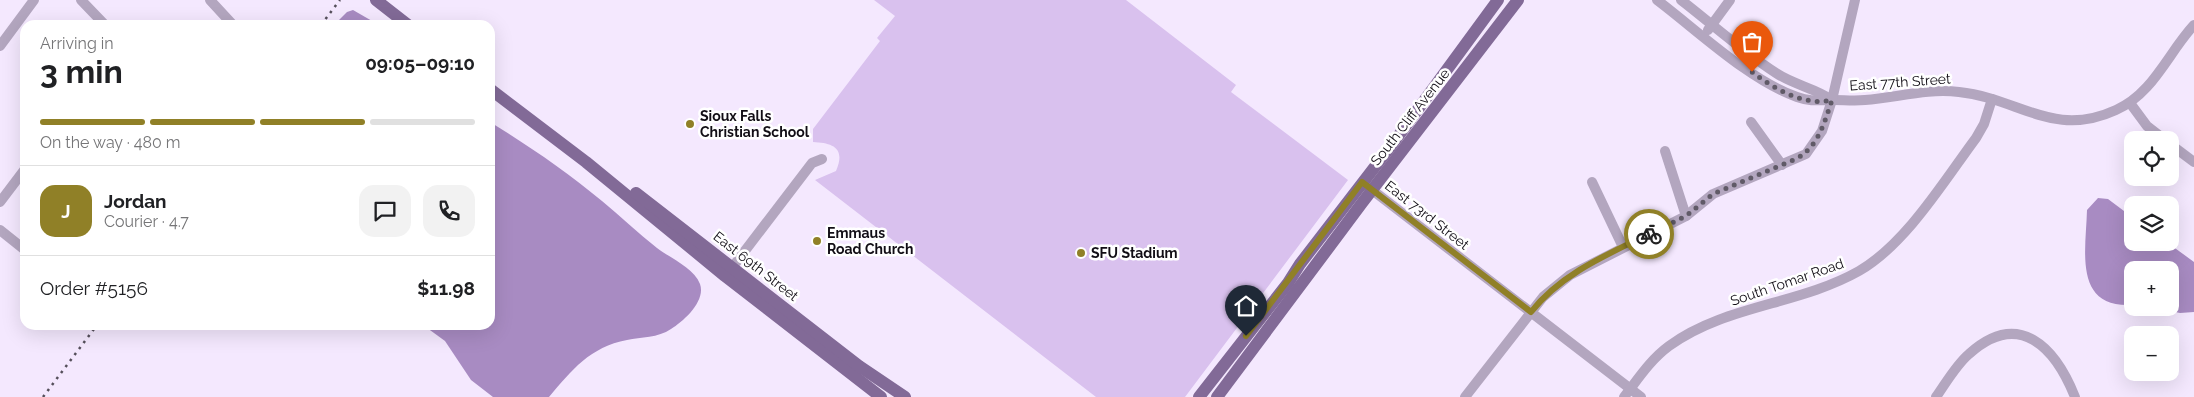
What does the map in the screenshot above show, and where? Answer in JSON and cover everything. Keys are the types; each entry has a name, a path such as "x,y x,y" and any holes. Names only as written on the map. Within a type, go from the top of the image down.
{"main road":[{"path":"376,0 402,20"},
{"name":"South Cliff Avenue","path":"1217,397 1367,186 1391,146 1498,0"},
{"name":"South Cliff Avenue","path":"1199,397 1288,283 1518,0"},
{"name":"East 69th Street","path":"495,93 586,162 630,188 881,397"},
{"name":"East 69th Street","path":"729,272 905,397"}],"street":[{"path":"0,46 34,0"},
{"path":"81,0 100,20"},
{"path":"210,0 228,20"},
{"name":"East 77th Street","path":"1658,0 1755,75 1781,90 1813,102 1832,100 1863,101 1916,92 1943,90 1992,99 2066,122 2100,117 2130,103 2150,82 2194,25"},
{"name":"East 77th Street","path":"1681,0 1775,72 1800,86 1821,92 1832,100"},
{"path":"1704,36 1730,0"},
{"path":"1465,397 1543,297 1570,275 1686,216 1713,194 1806,154 1815,144 1832,100 1855,0"},
{"name":"South Tomar Road","path":"1627,393 1647,366 1667,347 1691,332 1725,318 1834,282 1859,271 1877,258 1907,229 1976,138 1984,124 1992,99"},
{"path":"2130,103 2147,126 2153,131"},
{"path":"1751,122 1782,165"},
{"path":"1666,151 1686,216"},
{"path":"2179,151 2194,162"},
{"path":"729,272 812,163 822,159"},
{"path":"0,202 20,176"},
{"path":"1592,182 1623,247"},
{"name":"East 73rd Street","path":"1367,186 1531,312 1627,393 1641,397"},
{"path":"0,230 20,246"},
{"path":"1936,397 1967,355 1984,342 1996,336 2014,334 2025,336 2049,352 2062,366 2075,397"}],"shaded area":[{"path":"874,0 1126,0 1236,85 1231,92 1348,180 1185,397 1096,397 815,180 836,171 839,157 836,148 813,142 813,129 880,41 877,38 895,16"},
{"path":"353,10 370,20 339,20 347,12"},
{"path":"495,125 575,180 657,248 687,268 693,273 700,284 700,297 697,304 676,325 661,334 614,343 602,348 574,369 549,397 493,397 471,380 445,341 430,330 495,330"},
{"path":"2098,198 2108,199 2124,211 2124,251 2179,251 2194,262 2194,312 2179,313 2179,261 2124,261 2124,304 2113,303 2100,297 2092,287 2087,274 2085,242 2087,210"}],"railway":[{"path":"325,20 340,0"},
{"path":"43,397 93,330"}],"way so far":[{"path":"1649,234 1686,216 1713,194 1796,159 1806,154 1815,144 1822,131 1832,100 1813,102 1797,97 1768,83 1752,72"}],"place":[{"name":"Sioux Falls Christian School","path":"690,124"},
{"name":"Emmaus Road Church","path":"817,241"},
{"name":"SFU Stadium","path":"1081,253"}],"route":[{"path":"1246,336 1288,283 1300,264 1362,182 1531,312 1543,297 1570,275 1649,234"}]}
